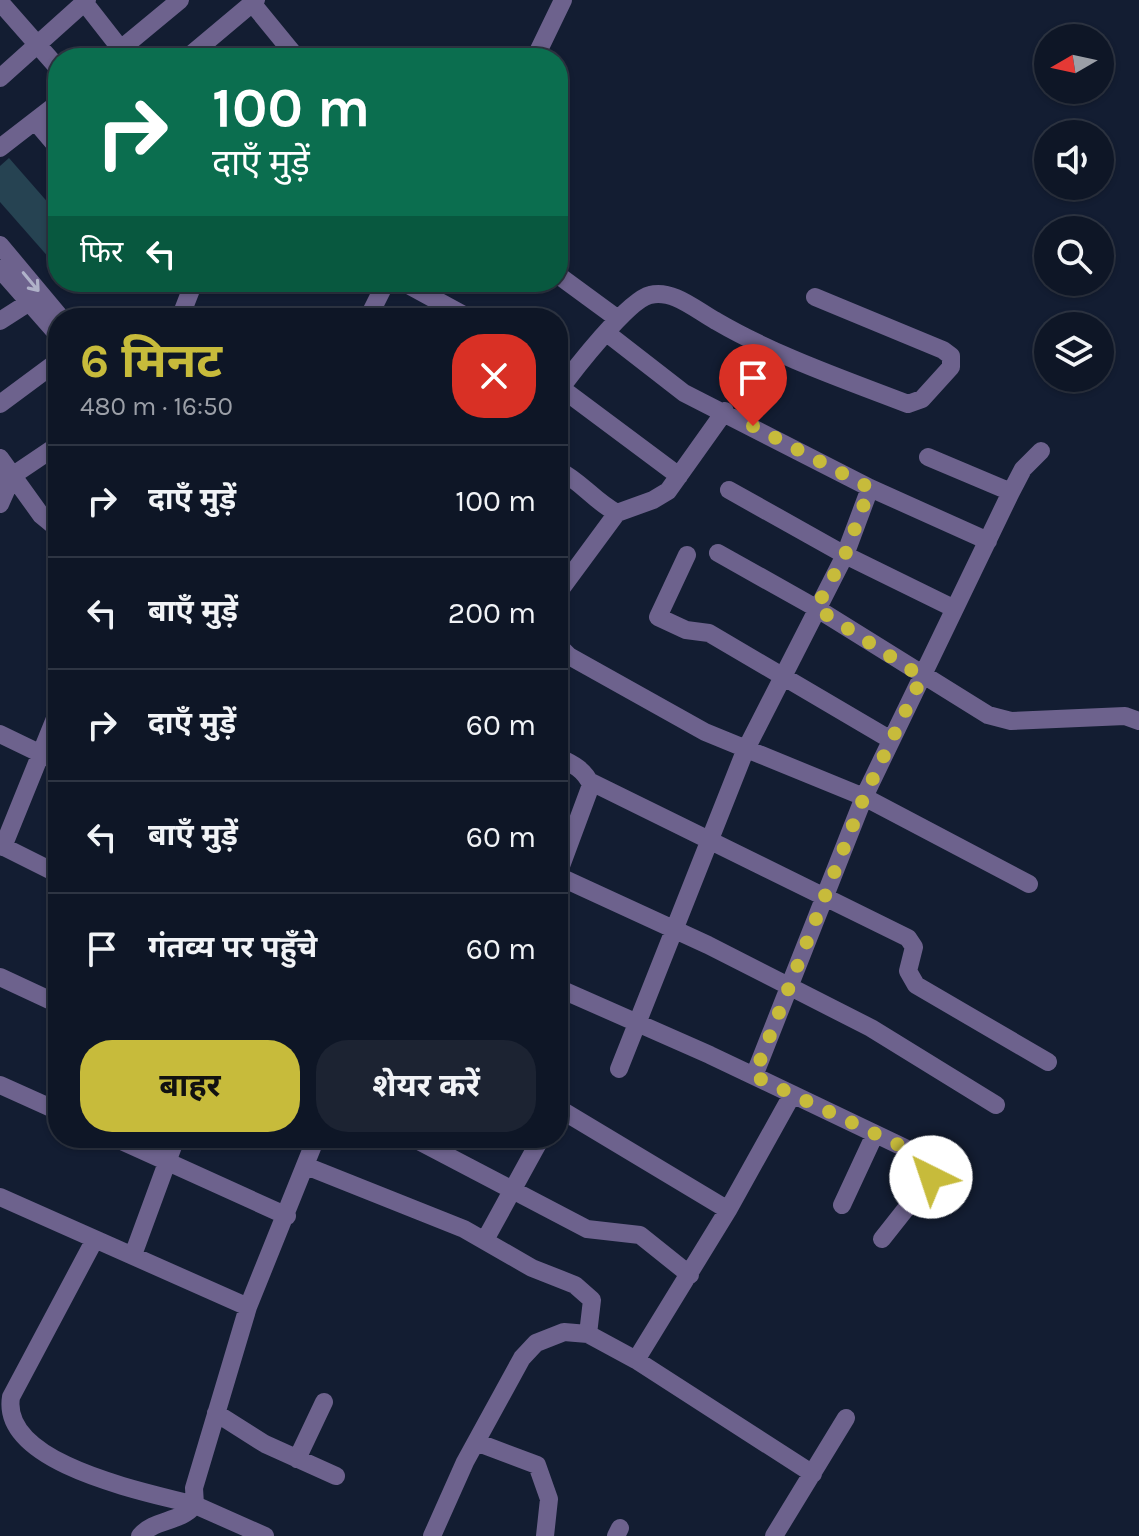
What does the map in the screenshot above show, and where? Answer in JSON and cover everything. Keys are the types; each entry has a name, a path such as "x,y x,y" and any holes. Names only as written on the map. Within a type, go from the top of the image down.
{"street":[{"path":"127,48 180,0"},
{"path":"540,48 563,0"},
{"path":"199,48 254,2 289,48"},
{"path":"0,78 79,3 114,48"},
{"path":"1,6 48,56"},
{"path":"0,148 48,111"},
{"path":"35,121 48,136"},
{"path":"0,245 48,309"},
{"path":"0,269 28,303 48,312"},
{"path":"568,284 684,393 725,411 870,488 988,541"},
{"path":"421,292 451,308"},
{"path":"568,374 637,300 651,294 671,295 785,356 908,404 922,399 951,367 951,356 943,350 815,297"},
{"path":"0,321 28,303"},
{"path":"0,404 48,368"},
{"path":"568,385 679,476"},
{"path":"568,579 617,513 662,496 725,411"},
{"path":"754,1076 864,797 1011,492 1023,469 1041,451"},
{"path":"6,480 48,452"},
{"path":"928,457 1011,492"},
{"path":"0,458 6,480 0,504"},
{"path":"568,476 581,484 600,504 617,513"},
{"path":"6,480 48,521"},
{"path":"619,1069 745,751 780,676 845,555 870,488"},
{"path":"729,490 845,555 953,608"},
{"path":"718,553 816,608 976,709 1000,719 1125,716 1139,721"},
{"path":"687,555 658,617 686,630 709,633 891,740"},
{"path":"568,655 745,751 864,797 1029,884"},
{"path":"0,734 48,757"},
{"path":"48,762 2,846 48,869"},
{"path":"568,762 589,781 710,837 912,942 908,971 916,985 1048,1062"},
{"path":"568,850 590,794 589,781"},
{"path":"568,880 880,1033 996,1105"},
{"path":"0,977 48,999"},
{"path":"568,992 637,1021 922,1156 930,1165 931,1177 882,1239"},
{"path":"0,1085 48,1107"},
{"path":"636,1360 690,1275 792,1095"},
{"path":"568,1114 728,1210"},
{"path":"842,1205 875,1134"},
{"path":"136,1148 287,1216"},
{"path":"133,1255 172,1148"},
{"path":"140,1536 150,1528 181,1517 195,1505 197,1475 248,1307 312,1148"},
{"path":"433,1148 587,1229 640,1235 690,1275"},
{"path":"485,1240 536,1148"},
{"path":"306,1166 426,1212 586,1293 593,1311 588,1334"},
{"path":"0,1197 248,1307"},
{"path":"94,1241 11,1397 10,1415 15,1424 54,1463 195,1505 265,1536"},
{"path":"432,1536 476,1442 522,1358 536,1343 564,1332 588,1334 636,1360 813,1474"},
{"path":"297,1459 324,1402"},
{"path":"216,1413 250,1436 336,1476"},
{"path":"774,1536 846,1418"},
{"path":"476,1442 537,1465 549,1499 545,1536"}],"building":[{"path":"9,158 48,203 48,257 0,202 0,166"}],"route":[{"path":"753,426 870,488 845,555 816,608 922,677 864,797 754,1076 922,1156 930,1165 931,1177"}]}
